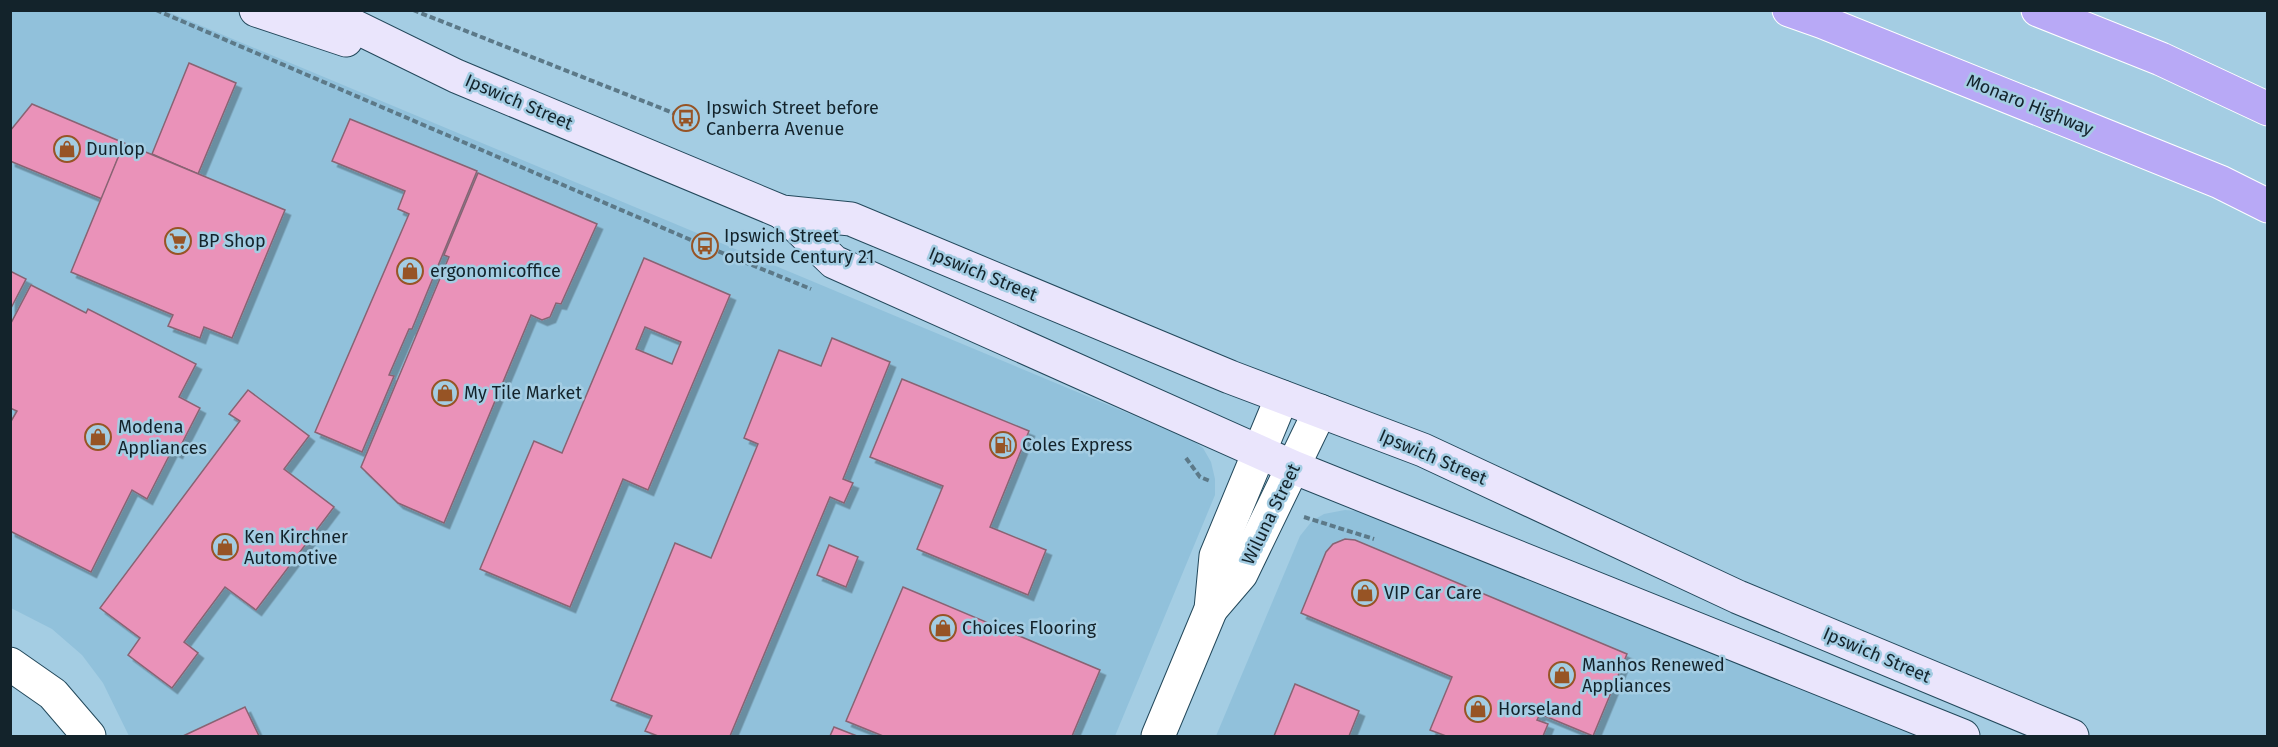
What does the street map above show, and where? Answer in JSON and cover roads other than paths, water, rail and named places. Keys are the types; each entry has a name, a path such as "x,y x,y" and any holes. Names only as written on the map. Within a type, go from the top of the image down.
{"highway":[{"name":"Monaro Highway","path":"1789,10 2209,177 2268,206"},
{"path":"2038,10 2161,59 2268,109"}],"main road":[{"name":"Ipswich Street","path":"256,10 456,76"},
{"name":"Ipswich Street","path":"321,10 456,76 782,212 851,219 1282,397 1423,450 1774,612 2072,736"},
{"name":"Ipswich Street","path":"782,212 834,262 1293,467 1963,736"},
{"path":"1755,653 1774,612"}],"street":[{"name":"Wiluna Street","path":"1158,736 1211,609 1216,556 1282,397"},
{"name":"Wiluna Street","path":"1211,609 1241,574 1320,411"},
{"path":"10,664 53,694 89,736"}],"place":[{"name":"Ipswich Street before Canberra Avenue","path":"686,118"},
{"name":"Dunlop","path":"67,149"},
{"name":"BP Shop","path":"178,241"},
{"name":"Ipswich Street outside Century 21","path":"705,246"},
{"name":"ergonomicoffice","path":"410,271"},
{"name":"My Tile Market","path":"445,393"},
{"name":"Modena Appliances","path":"98,437"},
{"name":"Coles Express","path":"1003,445"},
{"name":"Ken Kirchner Automotive","path":"225,547"},
{"name":"VIP Car Care","path":"1365,593"},
{"name":"Choices Flooring","path":"943,628"},
{"name":"Manhos Renewed Appliances","path":"1562,675"},
{"name":"Horseland","path":"1478,709"}]}
